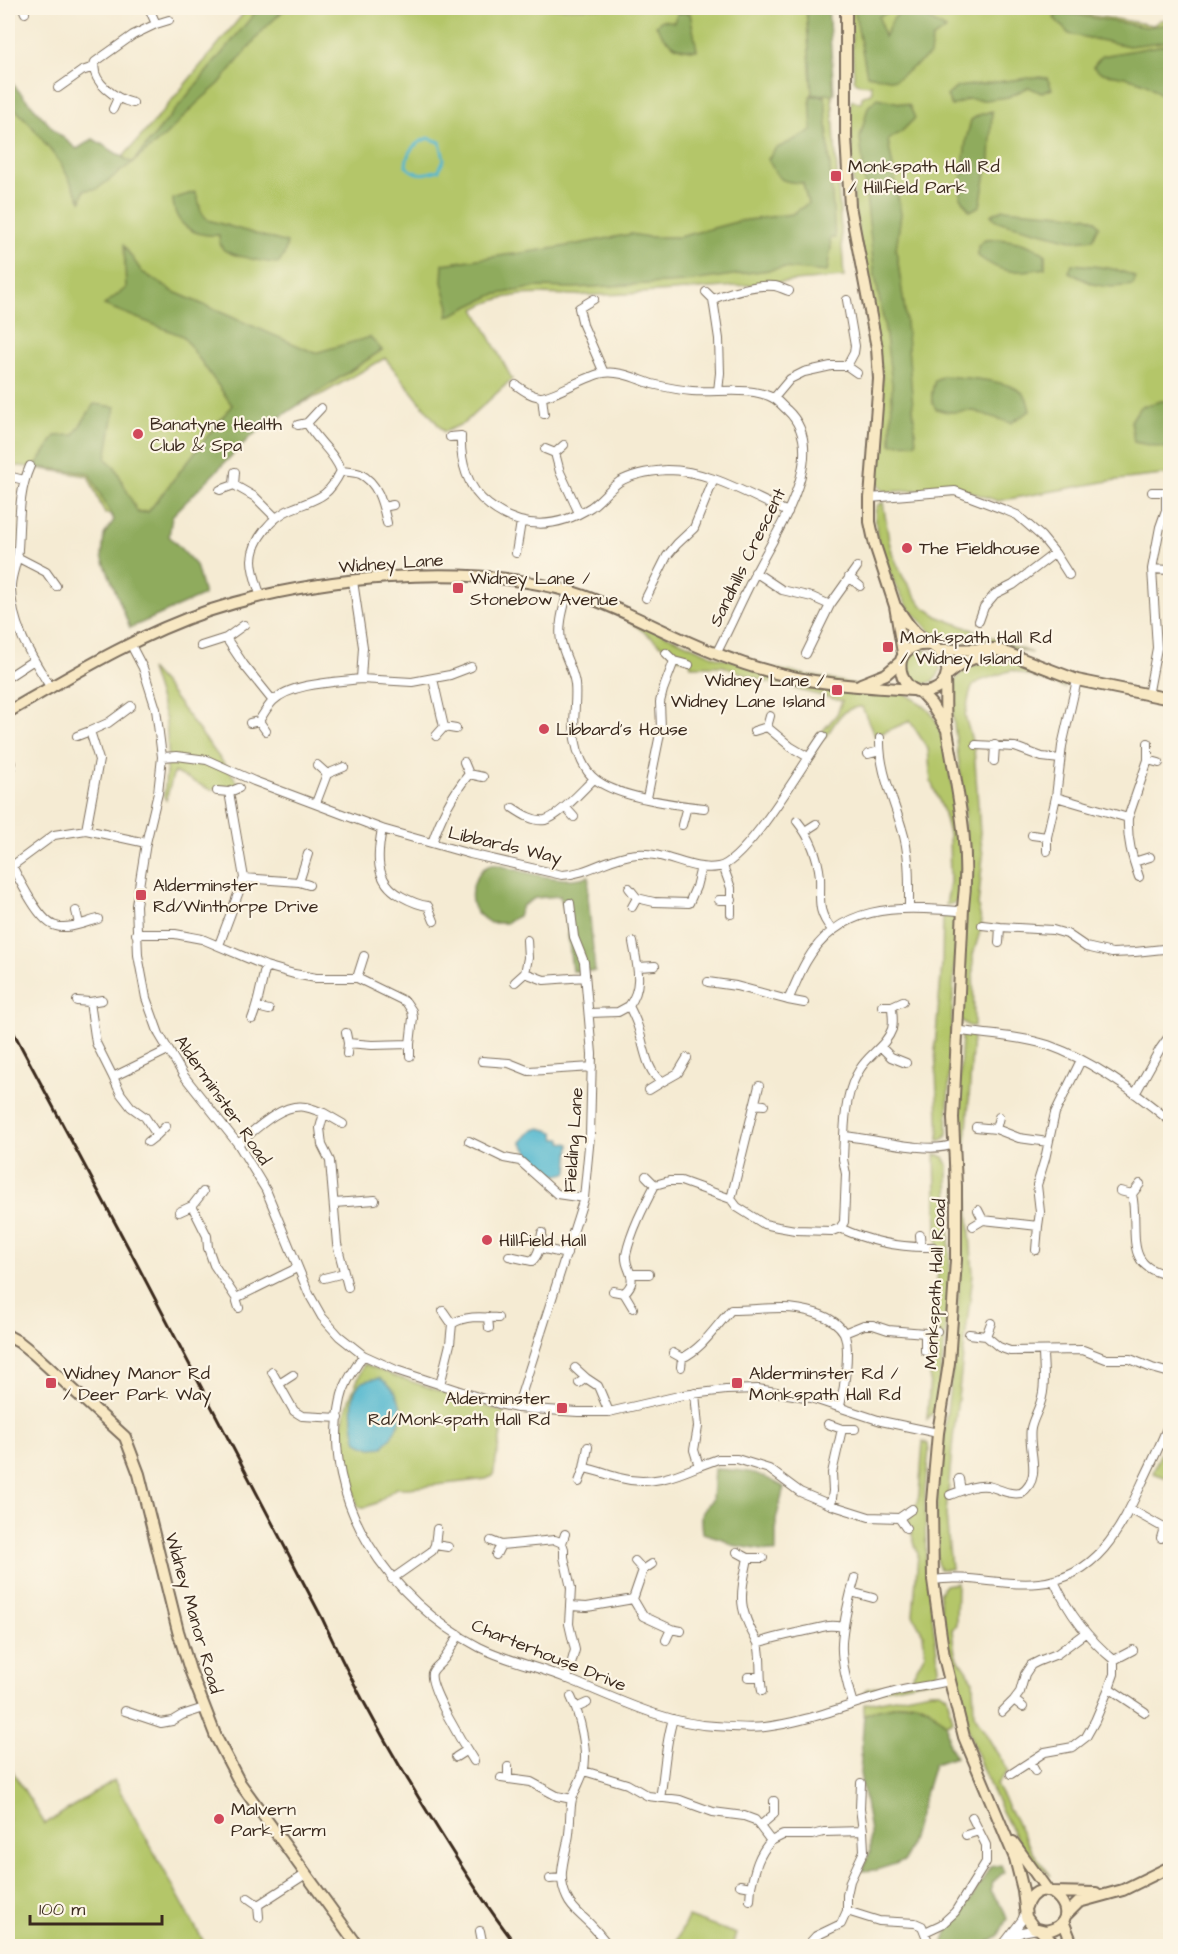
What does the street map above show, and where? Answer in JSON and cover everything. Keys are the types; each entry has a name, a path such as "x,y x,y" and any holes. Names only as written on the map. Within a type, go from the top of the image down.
{"street":[{"path":"149,8 156,24"},
{"path":"846,8 846,137 850,206 877,348 879,379 870,522 895,606 902,658 902,677 917,691 935,690 963,662 978,656 1010,655"},
{"path":"132,103 108,91 95,73 95,62 133,35 169,20"},
{"path":"58,87 82,70 94,67"},
{"path":"113,109 118,98"},
{"path":"712,299 735,291 754,288 775,286 789,291"},
{"path":"706,292 712,299 719,339 718,391"},
{"path":"594,299 579,308 583,326 604,372"},
{"path":"846,366 854,353 855,346 847,300"},
{"path":"516,385 529,394 542,397 604,372 627,375 671,388 759,393 774,398 790,379 804,372 831,366 846,366 857,373"},
{"path":"542,397 544,414"},
{"name":"Sandhills Crescent","path":"716,654 755,572 788,512 800,477 804,444 800,429 791,414 774,398"},
{"path":"297,425 307,423 321,408"},
{"path":"307,423 313,434 338,462 342,471"},
{"path":"450,437 465,435 460,450 463,465 468,480 486,504 521,522 536,524 556,522 592,506 619,482 642,473 667,470 689,472 714,479 788,512"},
{"path":"555,453 564,445"},
{"path":"545,449 555,453"},
{"path":"555,453 560,472 579,513"},
{"path":"30,466 24,480 17,557 9,583 16,622 34,660 51,688"},
{"path":"342,471 360,474 372,483 383,507 387,523"},
{"path":"261,597 252,559 257,542 265,529 289,510 316,501 328,492 342,471"},
{"path":"234,484 235,472"},
{"path":"8,476 24,480"},
{"path":"646,598 667,556 676,544 694,528 714,479"},
{"path":"234,484 255,497 276,518"},
{"path":"220,490 234,484"},
{"path":"870,498 955,491 1017,515 1041,536 1069,575"},
{"path":"1148,696 1157,648 1152,569 1160,527 1166,510 1168,491 1152,492"},
{"path":"383,507 393,505"},
{"path":"516,553 521,522"},
{"path":"979,621 984,607 995,594 1013,585 1055,553"},
{"path":"17,557 46,572 56,586"},
{"path":"46,572 55,565"},
{"path":"806,654 830,605 856,567"},
{"path":"1152,569 1170,570"},
{"path":"755,572 782,590 812,597 830,605"},
{"name":"Widney Lane","path":"8,712 112,654 160,631 208,612 261,597 353,581 460,575 528,582 568,591 611,605 716,654 784,675 831,683 917,691"},
{"path":"849,578 860,586"},
{"path":"353,581 363,647 361,679"},
{"path":"568,591 561,623 561,639 573,674 575,688 574,736 577,750 594,779 626,794 704,808"},
{"path":"895,606 912,630 935,647 946,662 946,677"},
{"path":"201,646 226,638 244,625"},
{"path":"226,638 273,701"},
{"name":"Alderminster Road","path":"131,645 143,668 156,709 162,757 159,793 146,843 136,905 140,975 146,998 156,1028 183,1077 238,1143 266,1190 297,1269 322,1317 339,1336 363,1355 396,1370 517,1408 609,1412 695,1393 758,1389 811,1398 881,1421 938,1432"},
{"path":"902,658 916,645 996,649 1077,680 1170,699"},
{"path":"666,654 674,661 689,665"},
{"name":"Widney Lane","path":"858,685 886,674 902,658"},
{"path":"8,677 34,660"},
{"path":"647,798 661,729 660,702 674,661"},
{"path":"250,723 259,721 273,701 281,695 298,688 361,679 412,682 433,680 471,667"},
{"name":"Monkspath Hall Road","path":"946,677 946,729 964,830 967,882 963,908 953,1144 956,1260 949,1363 938,1432 932,1501 933,1580 949,1681 964,1737 981,1781 1005,1831 1020,1876 1025,1911"},
{"path":"433,680 444,727"},
{"path":"1047,851 1047,837 1056,797 1060,759 1077,680"},
{"name":"Monkspath Hall Road","path":"917,691 931,705 946,729"},
{"path":"77,736 120,719 131,706"},
{"path":"767,727 770,716"},
{"path":"259,721 266,731"},
{"path":"444,727 456,729"},
{"path":"436,736 444,727"},
{"path":"754,731 767,727"},
{"path":"767,727 791,747 808,757"},
{"path":"86,830 99,759 90,731"},
{"path":"732,914 731,888 723,866 748,844 823,736"},
{"path":"880,738 885,779 903,830 907,854 909,908"},
{"path":"1139,877 1127,834 1128,818 1148,760 1148,742"},
{"path":"976,745 1016,747 1042,757 1060,759"},
{"path":"994,761 995,745"},
{"path":"868,754 880,751"},
{"path":"8,754 12,767 8,775"},
{"name":"Libbards Way","path":"162,757 207,760 254,781 382,829 470,854 562,875 572,875 601,863 637,854 653,854 701,867 723,866"},
{"path":"1148,760 1159,763"},
{"path":"465,762 469,774"},
{"path":"317,765 327,774"},
{"path":"316,803 327,774 344,767"},
{"path":"469,774 483,777"},
{"path":"432,843 450,800 469,774"},
{"path":"513,808 525,816 543,820 555,815 565,807 594,779"},
{"path":"217,791 229,792 239,788"},
{"path":"219,945 244,878 229,792"},
{"path":"1056,797 1128,818"},
{"path":"682,825 687,806"},
{"path":"565,807 574,817"},
{"path":"797,821 813,848 820,875 820,911 832,930"},
{"path":"805,831 816,824"},
{"path":"382,829 377,851 383,880 397,893 413,902 430,903 434,921"},
{"path":"98,919 79,924 55,926 43,917 10,863 54,835 86,830 146,843"},
{"path":"1032,835 1047,837"},
{"path":"299,882 308,854"},
{"path":"1134,862 1150,857"},
{"path":"629,888 636,898 654,902 689,903 701,867"},
{"path":"244,878 299,882 309,885"},
{"path":"632,907 636,898"},
{"path":"719,900 732,900"},
{"name":"Fielding Lane","path":"517,1408 584,1198 592,1067 584,962 574,937 570,903"},
{"path":"788,1000 807,961 832,930 854,917 873,911 909,908 958,911 963,908"},
{"path":"76,911 79,924"},
{"path":"982,925 1053,930 1067,934 1086,946 1112,953 1163,949 1170,951"},
{"path":"999,944 1000,927"},
{"path":"136,934 175,934 202,939 266,966 294,974 316,978 357,978 406,1002 412,1011 413,1018 410,1056"},
{"path":"515,982 525,973 528,958 527,940"},
{"path":"589,1013 618,1012 629,1006 636,996 638,967 633,942"},
{"path":"357,978 364,956"},
{"path":"252,1019 266,966"},
{"path":"638,967 655,966"},
{"path":"525,973 544,980 585,977"},
{"path":"708,982 736,986 804,1003"},
{"path":"77,1001 102,1000"},
{"path":"882,1006 892,1006 903,1001"},
{"path":"90,1002 96,1043 121,1094 131,1107 145,1117 157,1134"},
{"path":"629,1006 637,1023 648,1063 657,1079 662,1082"},
{"path":"624,1293 632,1281 626,1257 655,1185 669,1181 681,1181 731,1199 737,1207 764,1224 795,1230 832,1231 840,1228 844,1222 846,1190 844,1136 847,1100 859,1071 881,1047 892,1027 892,1006"},
{"path":"257,1007 269,1010"},
{"path":"957,1028 961,1031 1000,1035 1047,1045 1081,1060 1135,1094 1170,1120"},
{"path":"346,1033 347,1054"},
{"path":"1135,1094 1170,1035"},
{"path":"348,1043 410,1044"},
{"path":"881,1047 891,1057 906,1063"},
{"path":"113,1077 168,1050"},
{"path":"482,1061 502,1057 529,1071 592,1067"},
{"path":"649,1090 678,1072 687,1059"},
{"path":"1036,1250 1040,1212 1037,1185 1046,1159 1055,1113 1081,1060"},
{"path":"731,1199 759,1086"},
{"path":"755,1104 764,1105"},
{"path":"238,1143 272,1117 287,1109 305,1107 324,1113 343,1124"},
{"path":"324,1113 320,1128 322,1145 330,1161 337,1244 348,1287"},
{"path":"996,1129 999,1117"},
{"path":"148,1142 166,1126"},
{"path":"976,1127 996,1129 1019,1138 1048,1142"},
{"path":"844,1136 863,1137 909,1146 941,1147 953,1144"},
{"path":"469,1141 504,1158 520,1161 557,1194 584,1198"},
{"path":"646,1176 655,1185"},
{"path":"1132,1194 1140,1184"},
{"path":"1120,1191 1132,1194"},
{"path":"179,1212 192,1206 203,1192"},
{"path":"1132,1194 1138,1256 1145,1267 1170,1275"},
{"path":"334,1203 375,1200"},
{"path":"192,1206 207,1236 208,1248 214,1265 236,1298 239,1308"},
{"path":"978,1210 983,1220"},
{"path":"973,1226 983,1220 1038,1226"},
{"path":"840,1228 895,1246 933,1247"},
{"path":"509,1256 532,1261 540,1248 542,1233"},
{"path":"920,1235 921,1247"},
{"path":"540,1248 567,1254"},
{"path":"236,1298 297,1269"},
{"path":"324,1278 344,1273"},
{"path":"632,1274 649,1274"},
{"path":"613,1291 624,1293 633,1308"},
{"path":"673,1353 681,1362 691,1354 704,1342 728,1307 783,1307 812,1312 836,1323 844,1333 847,1378 840,1406"},
{"path":"440,1384 450,1344 452,1324 443,1311"},
{"path":"488,1317 489,1328"},
{"path":"452,1324 459,1319 498,1318"},
{"path":"987,1336 991,1323"},
{"path":"844,1333 864,1325 873,1325 888,1330 925,1333 937,1331"},
{"path":"925,1333 925,1351"},
{"path":"969,1334 987,1336 999,1347 1010,1351 1083,1350 1106,1359 1130,1359 1170,1373"},
{"name":"Widney Manor Road","path":"8,1335 34,1354 125,1437 139,1474 190,1670 226,1758 240,1783 358,1947"},
{"path":"950,1495 978,1486 987,1486 1004,1493 1014,1494 1021,1493 1030,1485 1034,1463 1031,1432 1044,1386 1043,1350"},
{"name":"Charterhouse Drive","path":"363,1355 347,1382 341,1399 337,1443 340,1472 351,1509 373,1552 392,1579 426,1613 481,1648 673,1719 712,1726 763,1727 807,1719 893,1692 949,1681"},
{"path":"575,1368 583,1381 598,1386 609,1412"},
{"path":"272,1372 294,1411 302,1416 339,1418"},
{"path":"279,1384 293,1376"},
{"path":"695,1393 698,1427 694,1450 699,1466"},
{"path":"933,1580 959,1578 1014,1584 1054,1581 1081,1569 1101,1553 1120,1529 1170,1420"},
{"path":"828,1424 842,1430 855,1429"},
{"path":"831,1505 832,1473 842,1430"},
{"path":"579,1482 588,1447"},
{"path":"584,1468 619,1478 652,1481 672,1477 718,1459 737,1459 769,1469 800,1492 869,1517 899,1518 912,1509"},
{"path":"959,1479 961,1491"},
{"path":"1130,1509 1167,1528 1161,1538"},
{"path":"899,1518 906,1528"},
{"path":"392,1579 432,1551 437,1529"},
{"path":"565,1534 562,1543 571,1588 569,1624 575,1650 567,1679"},
{"path":"491,1541 501,1545 555,1540 562,1543"},
{"path":"435,1545 448,1547"},
{"path":"496,1555 501,1545"},
{"path":"737,1552 748,1558 763,1558"},
{"path":"748,1558 741,1594 748,1626 758,1643 761,1655 762,1691"},
{"path":"635,1561 643,1570"},
{"path":"652,1564 643,1570 633,1599 643,1616 671,1629 681,1631"},
{"path":"853,1704 841,1656 843,1627 855,1578"},
{"path":"1011,1774 1045,1752 1062,1750 1079,1744 1095,1721 1114,1674 1114,1660 1085,1633 1064,1602 1054,1581"},
{"path":"851,1592 873,1598"},
{"path":"570,1606 587,1607 633,1599"},
{"path":"758,1643 824,1625 843,1627"},
{"path":"666,1640 671,1629"},
{"path":"1002,1712 1020,1692 1025,1674 1031,1665 1057,1654 1085,1633"},
{"path":"459,1635 443,1661 432,1672 432,1679 433,1686 449,1719 474,1761"},
{"path":"1114,1660 1133,1650"},
{"path":"748,1677 760,1677"},
{"path":"1109,1688 1145,1712"},
{"path":"571,1697 576,1708 584,1748 584,1771 572,1799 571,1823 562,1861 561,1878 567,1898 576,1913 591,1925 609,1947"},
{"path":"1014,1700 1023,1707"},
{"path":"576,1708 587,1703"},
{"path":"125,1711 160,1723 172,1721 204,1708"},
{"path":"660,1798 667,1739 673,1719"},
{"path":"456,1757 467,1750"},
{"path":"1030,1762 1035,1771"},
{"path":"508,1767 505,1778 531,1782 556,1796 572,1799"},
{"path":"584,1771 627,1784 648,1796 680,1800 713,1812 744,1816 755,1820 771,1841"},
{"path":"807,1947 816,1936 841,1924 847,1911 850,1881 864,1851 861,1783"},
{"path":"760,1826 774,1814 774,1801"},
{"path":"925,1932 942,1924 955,1912 986,1862 986,1845 972,1817"},
{"path":"750,1900 756,1864 771,1841 783,1835 863,1831"},
{"path":"966,1835 979,1831"},
{"name":"Monkspath Hall Road","path":"1005,1831 1050,1892"},
{"path":"1005,1944 1022,1932 1052,1930 1079,1902 1118,1892 1170,1867"},
{"path":"258,1905 306,1874"},
{"path":"550,1879 561,1878"},
{"path":"740,1885 751,1887"},
{"path":"1005,1944 1025,1911 1027,1902 1039,1892 1118,1892"},
{"path":"1050,1892 1057,1895 1064,1905 1064,1918 1073,1947"},
{"path":"248,1898 258,1905"},
{"path":"258,1905 259,1917"},
{"path":"847,1911 879,1921 915,1923 925,1932 930,1947"},
{"path":"1025,1911 1028,1922 1056,1947"},
{"path":"480,1931 483,1947"}],"green space":[{"path":"248,8 826,8 844,277 631,294 536,294 505,297 475,309 512,379 464,423 444,432 385,358 324,393 250,427 170,510 105,514 88,476 8,465 8,90 105,177 154,122"},
{"path":"259,8 286,8 264,29 219,84 166,135 132,163"},
{"path":"806,8 828,8 834,94 812,95"},
{"path":"850,8 1060,8 1153,25 1160,20 1170,19 1170,474 1109,481 998,501 956,487 886,492 881,489 875,479 882,377 854,205 850,106 852,100 861,103 862,97 872,92 871,85 859,84 854,79"},
{"path":"854,8 887,8 886,14 879,16 884,37 896,16 911,9 946,29 932,39 930,55 895,80 867,75"},
{"path":"1059,12 1146,27 1170,24 1170,41 1129,46 1069,34 1054,18"},
{"path":"678,13 690,13 697,50 683,49 672,44 656,25 662,20 674,22"},
{"path":"1170,44 1169,105 1152,87 1146,84 1104,73 1093,67 1102,56"},
{"path":"1037,77 1047,78 1052,89 1041,93 1029,87 1008,97 985,100 967,99 952,106 947,96 957,87"},
{"path":"8,79 55,131 77,149 93,139 132,163 97,189 84,190 81,201 61,164 31,125 8,102"},
{"path":"810,96 825,96 835,238 830,238 827,272 783,268 684,282 573,288 537,287 493,295 447,317 449,307 442,282 443,264 556,248 631,234 648,237 679,237 740,221 792,214 808,204 803,183 781,179 768,159 775,149 812,131"},
{"path":"877,98 909,105 915,118 901,132 888,140 901,214 896,249 905,311 916,443 891,444 892,384 874,270 860,137 868,107"},
{"path":"992,111 990,161 980,206 970,211 960,197 966,140 971,120"},
{"path":"195,192 200,209 208,220 287,243 279,263 227,252 223,249 219,235 202,234 187,228 177,216 173,199"},
{"path":"1003,209 1086,216 1095,220 1099,226 1093,239 1075,241 997,221 991,215"},
{"path":"999,239 1023,244 1045,254 1045,268 1010,271 995,267 978,256 978,246 985,240"},
{"path":"124,246 142,272 174,292 315,353 370,337 382,350 251,436 172,516 169,536 196,565 204,595 130,628 102,557 104,535 114,520 89,473 35,467 55,436 74,435 94,404 115,407 106,459 115,467 138,513 148,512 232,405 183,336 104,305 126,288"},
{"path":"1072,264 1113,269 1136,278 1133,285 1100,286 1069,272"},
{"path":"943,376 988,380 1011,386 1026,397 1030,411 1011,423 974,411 948,412 936,409 932,399 933,388 935,380"},
{"path":"1170,401 1170,449 1134,442 1131,421 1140,407"},
{"path":"883,502 893,555 903,577 922,606 939,617 1032,653 993,644 950,640 931,632 909,608 887,566 877,538 875,512 877,506"},
{"path":"623,616 716,657 905,694 923,705 933,716 941,734 952,782 960,840 961,886 957,901 946,905 950,882 949,834 943,810 931,782 928,749 910,721 875,736 862,707 855,707 840,716 826,737 821,733 837,714 842,701 763,681 723,666 691,666 689,658 678,658"},
{"path":"923,650 935,655 940,667 935,679 923,684 911,679 906,667 911,655"},
{"path":"992,660 1015,662 1059,679 1065,688 1012,670 980,681 973,686 970,692 965,716 974,748 983,856 978,906 982,925 973,955 974,1026 969,1026 960,1020 965,809 953,717 952,686 958,676 969,667"},
{"path":"150,669 240,785 211,790 174,772 166,800 164,796 168,750 166,720"},
{"path":"494,864 554,878 589,876 588,896 595,971 572,971 566,915 560,896 535,898 522,906 518,916 506,923 490,923 474,909 472,893 475,880 483,870"},
{"path":"943,915 953,915 957,921 947,1135 939,1141 935,1047 942,965"},
{"path":"965,1034 973,1034 964,1153 973,1274 946,1514 951,1569 940,1569 937,1563 935,1530 959,1290 956,1139 962,1037"},
{"path":"935,1154 944,1157 948,1165 950,1275 945,1342 936,1403 934,1412 927,1419 938,1269"},
{"path":"364,1364 505,1413 493,1476 454,1483 396,1488 376,1503 358,1507 346,1464 342,1432 347,1407"},
{"path":"1170,1428 1170,1479 1153,1473"},
{"path":"923,1441 928,1444 929,1451 925,1490 926,1568 939,1668 936,1676 930,1680 865,1693 866,1689 910,1680 925,1653 923,1634 913,1615 918,1554 908,1523 919,1495"},
{"path":"714,1469 750,1472 784,1487 776,1520 776,1552 732,1545 723,1539 702,1533 701,1514 712,1500"},
{"path":"957,1583 956,1624 952,1630 955,1654 973,1680 974,1714 1008,1771 996,1785 1032,1851 1051,1876 1022,1847 1011,1829 985,1776 966,1722 949,1658 939,1594 945,1585"},
{"path":"940,1691 947,1696 953,1721 946,1724 928,1708 915,1702 864,1715 864,1704"},
{"path":"916,1702 928,1708 946,1724 949,1746 956,1757 934,1764 905,1861 876,1870 862,1871 870,1852 870,1831 860,1773 864,1715 878,1709"},
{"path":"8,1764 45,1824 114,1780 206,1946 8,1946"},
{"path":"1001,1865 1004,1872 993,1882 990,1891 1003,1908 1007,1919 998,1936 982,1946 943,1946 948,1928 964,1912 990,1867"},
{"path":"688,1917 736,1934 732,1946 674,1946"}],"water":[{"path":"540,1128 554,1132 556,1139 562,1139 562,1142 570,1144 568,1172 558,1175 548,1171 537,1162 521,1142 531,1131"},
{"path":"379,1378 391,1386 395,1392 401,1406 401,1413 397,1427 383,1447 371,1448 357,1442 353,1403 356,1389 360,1384"}],"waterway":[{"path":"428,138 440,142 444,159 439,170 425,173 414,172 406,166 408,156 415,145 428,138"}],"railway":[{"path":"8,1022 128,1247 377,1726 457,1859 517,1946"}],"place":[{"name":"Monkspath Hall Rd / Hillfield Park","path":"836,176"},
{"name":"Banatyne Health Club & Spa","path":"138,434"},
{"name":"The Fieldhouse","path":"907,548"},
{"name":"Widney Lane / Stonebow Avenue","path":"458,588"},
{"name":"Monkspath Hall Rd / Widney Island","path":"888,647"},
{"name":"Widney Lane / Widney Lane Island","path":"837,690"},
{"name":"Libbard's House","path":"544,729"},
{"name":"Alderminster Rd/Winthorpe Drive","path":"141,895"},
{"name":"Hillfield Hall","path":"487,1240"},
{"name":"Widney Manor Rd / Deer Park Way","path":"51,1383"},
{"name":"Alderminster Rd / Monkspath Hall Rd","path":"737,1383"},
{"name":"Alderminster Rd/Monkspath Hall Rd","path":"562,1408"},
{"name":"Malvern Park Farm","path":"219,1819"}]}
